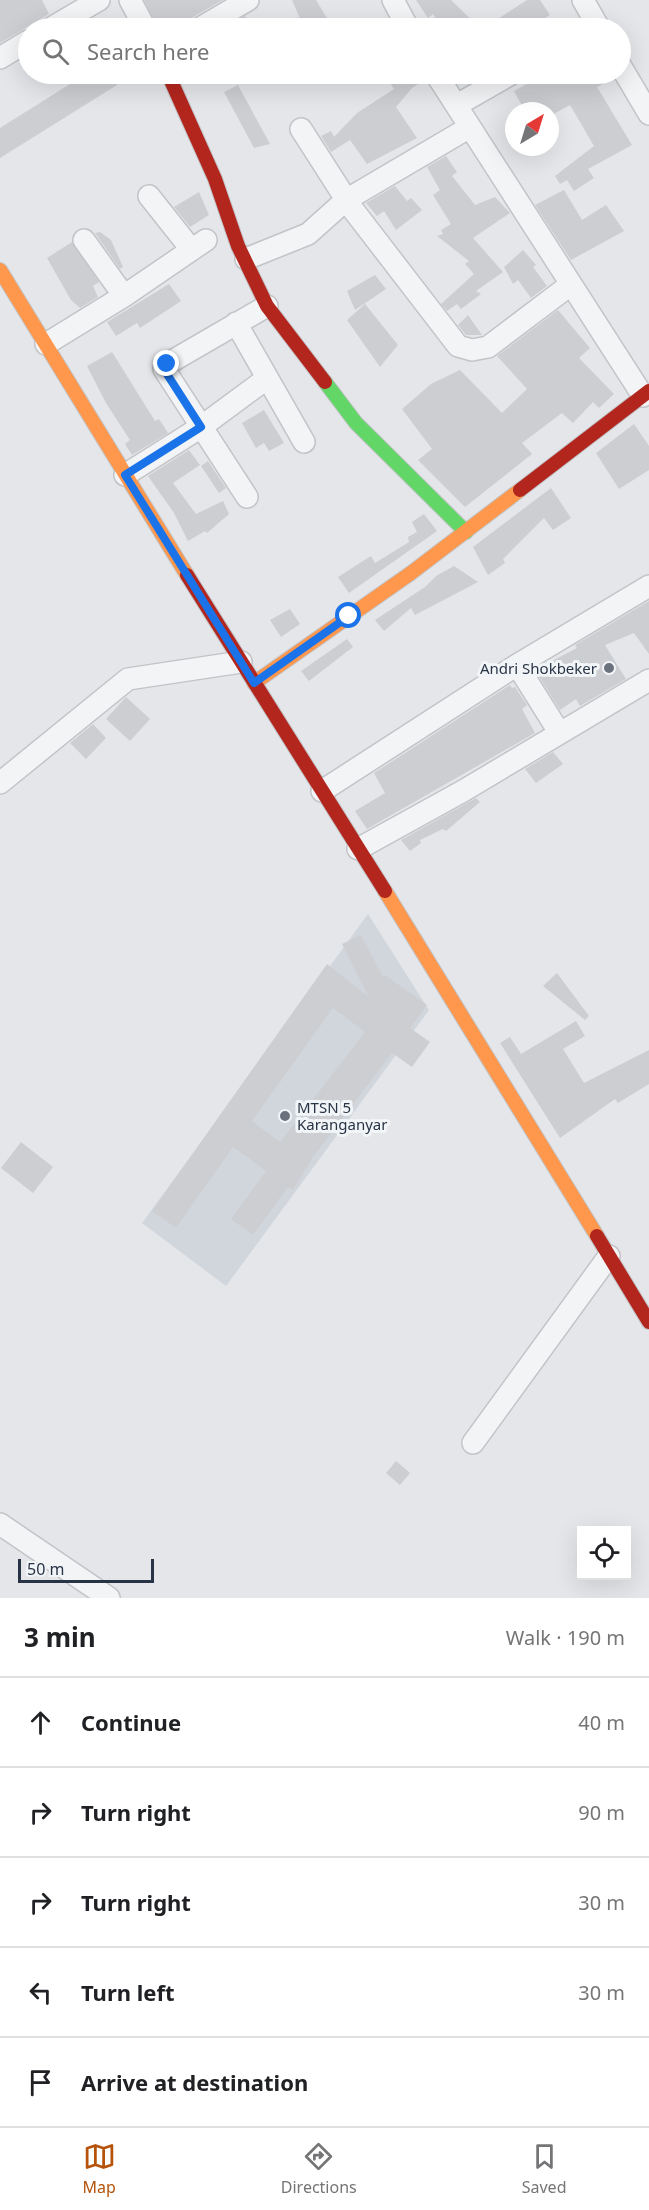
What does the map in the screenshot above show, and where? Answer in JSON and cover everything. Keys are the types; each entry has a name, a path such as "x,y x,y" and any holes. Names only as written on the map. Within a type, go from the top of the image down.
{"main road":[{"path":"172,84 215,179 246,260 267,306 356,423 466,532"},
{"path":"0,270 649,1322"},
{"path":"254,683 466,532 646,394"}],"street":[{"path":"68,18 99,0"},
{"path":"130,0 140,18"},
{"path":"217,18 248,0"},
{"path":"393,0 403,18"},
{"path":"583,0 591,18"},
{"path":"0,58 18,47"},
{"path":"631,82 649,114"},
{"path":"443,84 570,285 646,394"},
{"path":"457,105 494,84"},
{"path":"246,260 308,234 346,200 471,127"},
{"path":"301,129 346,200 447,336 458,346 468,350 488,346 570,285"},
{"path":"46,344 124,296 199,245 149,196"},
{"path":"84,240 124,296"},
{"path":"247,497 164,368 267,306"},
{"path":"236,323 304,442"},
{"path":"125,475 201,427 266,379"},
{"path":"321,791 517,665 649,586"},
{"path":"0,783 128,679 241,662"},
{"path":"517,665 559,732"},
{"path":"358,849 463,791 649,680"},
{"path":"472,1443 609,1256"},
{"path":"0,1524 109,1598"}],"shaded area":[{"name":"MTSN 5 Karanganyar","path":"368,914 429,1010 226,1286 142,1223"}],"building":[{"path":"0,0 42,0 49,14 42,18 18,18 18,32 0,43"},
{"path":"144,0 223,0 192,18 153,18"},
{"path":"292,0 316,0 327,18 300,18"},
{"path":"416,0 451,0 470,18 435,18 433,14 428,18"},
{"path":"527,0 540,0 550,15 545,18 499,18"},
{"path":"70,84 117,85 0,158 0,128"},
{"path":"391,84 418,84 412,88 396,107 417,138 367,164 350,140 331,152 321,136 331,131 334,137 357,113 394,89"},
{"path":"527,84 603,84 597,87 632,145 588,169 594,178 574,191 567,180 560,184 555,176 594,146 570,105 559,111 559,102 520,102 514,91"},
{"path":"238,85 270,144 254,148 224,92"},
{"path":"446,156 457,172 452,176 475,205 495,197 510,213 473,238 503,272 476,291 481,294 461,309 457,304 447,311 441,304 474,274 465,264 469,261 437,236 443,234 441,230 451,224 433,195 440,190 427,167"},
{"path":"395,186 407,201 411,198 422,210 396,230 384,211 377,216 366,203"},
{"path":"564,190 582,220 606,205 624,231 571,260 535,205"},
{"path":"199,192 209,215 190,227 174,207"},
{"path":"100,232 111,240 123,267 120,269 95,233"},
{"path":"72,242 99,282 93,286 98,297 80,308 71,300 47,258"},
{"path":"523,250 536,265 533,267 547,286 531,298 518,280 513,284 504,267"},
{"path":"375,275 386,289 355,310 347,291"},
{"path":"169,284 181,301 140,328 137,323 116,336 107,322"},
{"path":"365,304 398,345 380,367 347,320"},
{"path":"558,310 590,348 579,358 614,394 599,408 593,402 573,423 562,413 522,443 532,454 465,507 418,460 432,449 402,409 431,384 460,370 502,413 527,389 497,356"},
{"path":"468,315 482,335 466,335 458,325"},
{"path":"112,352 155,421 159,419 168,433 132,455 125,444 130,440 106,403 87,366"},
{"path":"264,410 284,443 269,451 264,443 256,448 242,423"},
{"path":"634,424 649,446 649,470 619,489 596,453"},
{"path":"189,450 200,465 173,483 196,514 223,501 229,514 207,533 205,531 188,541 174,513 148,476"},
{"path":"208,461 226,488 219,493 201,466"},
{"path":"551,488 571,518 553,530 544,518 503,559 505,563 488,575 473,547"},
{"path":"424,514 437,531 349,593 338,577 371,556 375,563 409,542 408,537 417,532 412,522"},
{"path":"454,566 478,582 415,615 411,608 384,631 375,620 425,587 436,576"},
{"path":"649,601 649,654 634,633 605,645 626,679 580,706 576,699 560,710 538,675 555,666 552,661 577,648 575,645"},
{"path":"290,609 300,624 281,637 270,620"},
{"path":"347,639 353,647 309,681 301,671"},
{"path":"510,685 512,688 515,687 527,705 522,709 535,733 367,829 355,811 385,793 374,773"},
{"path":"126,697 150,719 130,741 106,719"},
{"path":"93,724 106,738 86,759 70,743"},
{"path":"553,752 563,764 536,783 525,769"},
{"path":"476,798 480,802 446,831 443,829 420,840 421,843 410,851 401,840"},
{"path":"361,935 383,977 385,975 427,1005 410,1028 430,1042 412,1067 392,1053 313,1157 293,1190 288,1187 253,1235 231,1219 266,1171 233,1147 176,1228 152,1211 327,964 369,997 342,944","holes":["333,1008 365,1032 280,1142 252,1121"]},
{"path":"557,973 589,1016 585,1020 543,986"},
{"path":"576,1021 585,1036 563,1049 584,1083 649,1050 649,1084 618,1103 615,1099 560,1138 500,1043 510,1037 521,1054"},
{"path":"21,1142 53,1167 33,1193 1,1168"},
{"path":"396,1461 410,1473 400,1485 386,1473"}],"traffic: fast":[{"path":"325,382 356,423 466,532"}],"traffic: slow":[{"path":"0,270 187,575"},
{"path":"254,683 411,573 520,490"},
{"path":"385,891 597,1236"}],"traffic: jam":[{"path":"172,84 215,179 238,246 267,306 325,382"},
{"path":"520,490 649,391"},
{"path":"187,575 385,891"},
{"path":"597,1236 649,1322"}],"place":[{"name":"Andri Shokbeker","path":"609,668"},
{"name":"MTSN 5 Karanganyar","path":"285,1116"}],"route":[{"path":"167,364 165,371 201,427 125,475 254,683 349,616"}]}
